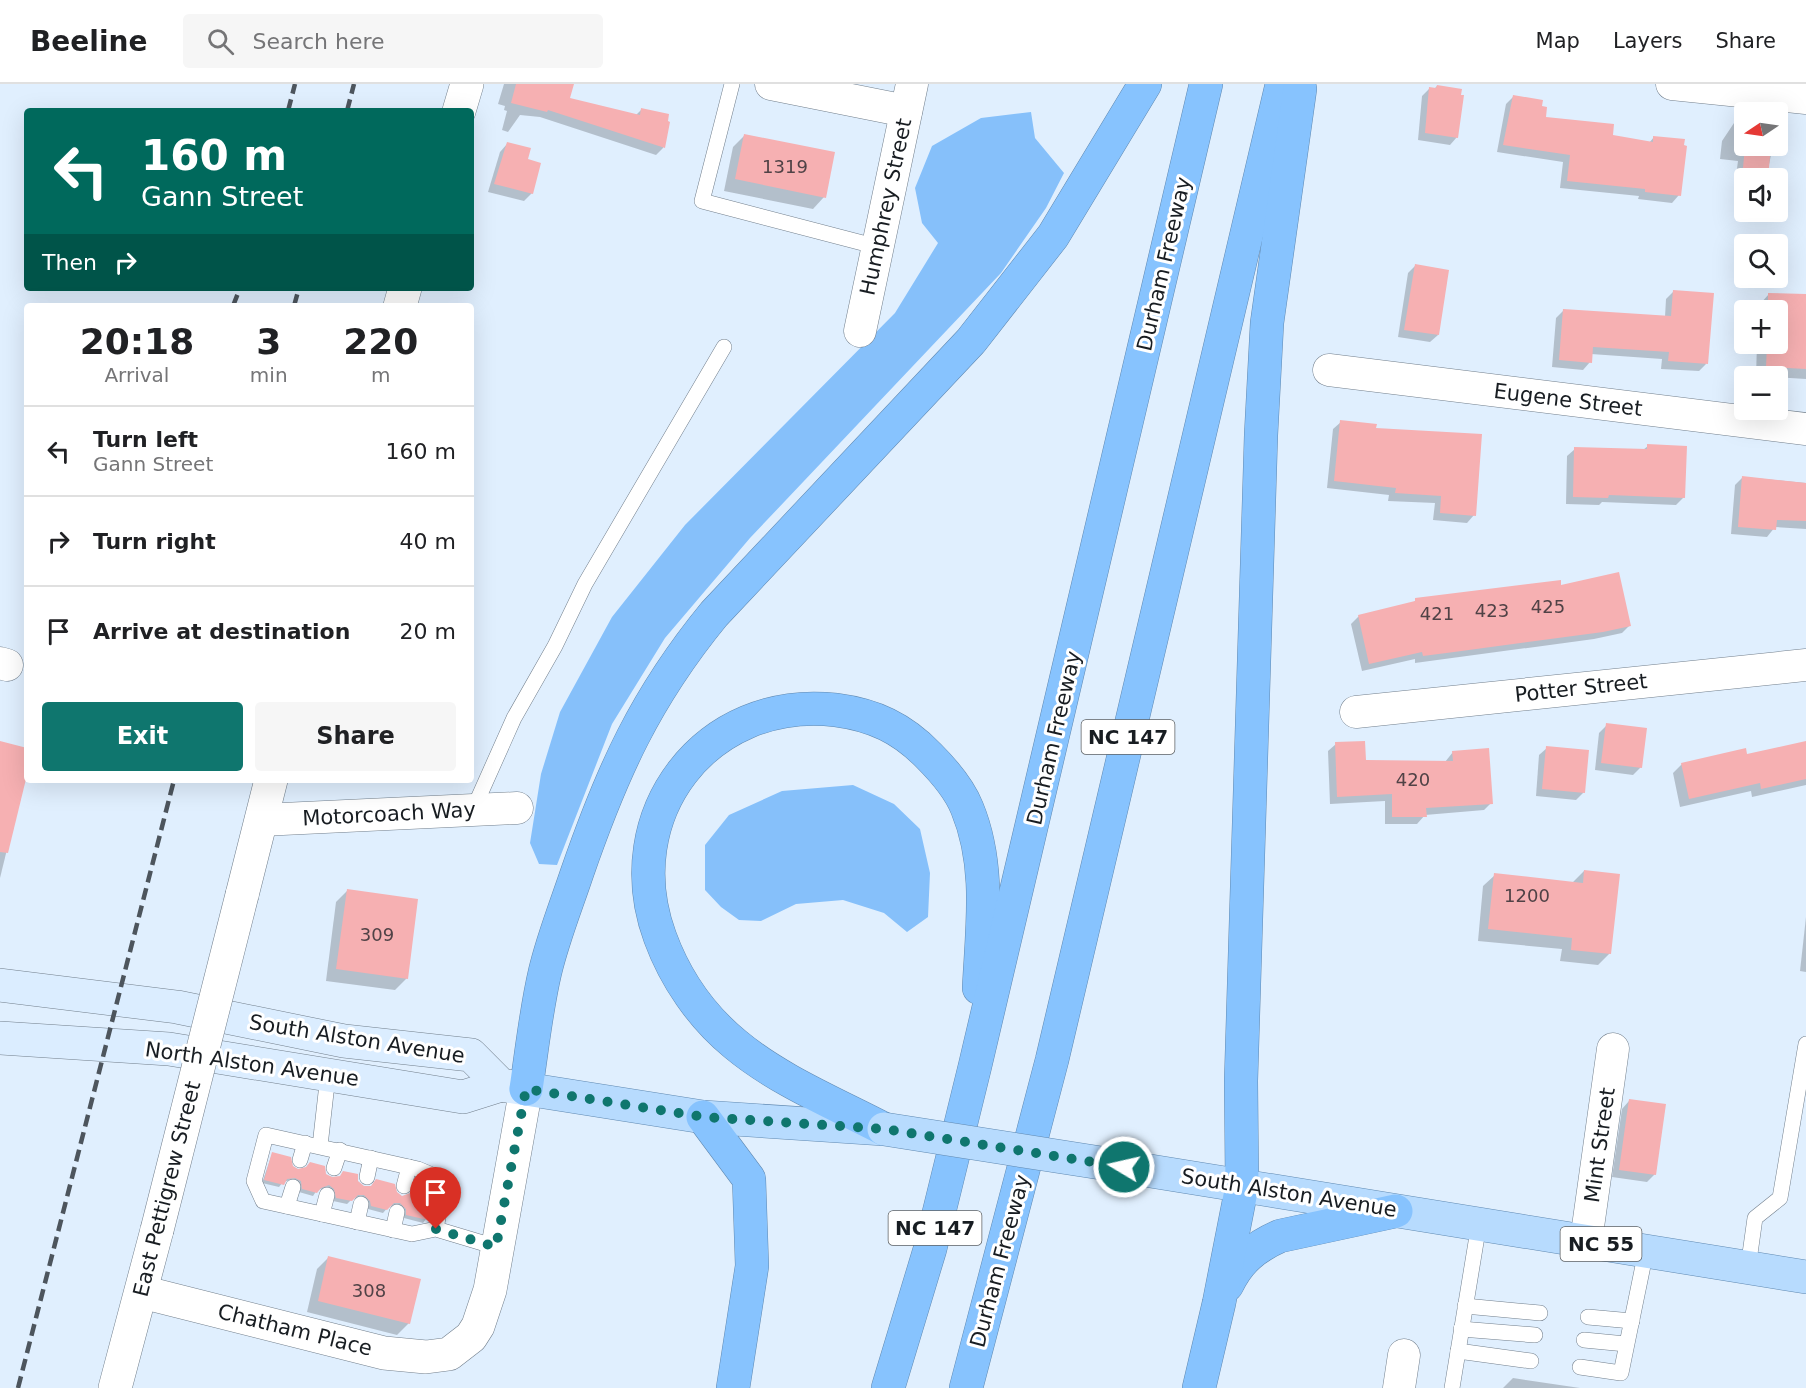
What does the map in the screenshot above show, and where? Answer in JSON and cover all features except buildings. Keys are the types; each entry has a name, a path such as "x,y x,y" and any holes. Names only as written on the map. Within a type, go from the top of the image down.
{"highway":[{"path":"513,1087 553,942 604,795 623,753 658,691 687,647 714,614 936,379 1010,293 1080,194 1145,84"},
{"name":"Durham Freeway","path":"888,1388 930,1249 975,1066 1206,84"},
{"name":"Durham Freeway","path":"966,1388 1057,1038 1282,84"},
{"path":"1199,1388 1219,1303 1242,1186 1241,1080 1261,435 1267,323 1300,84"},
{"path":"884,1129 803,1087 735,1045 703,1012 682,983 665,949 653,917 648,888 649,858 655,825 662,805 680,774 704,748 733,727 788,710 812,707 853,712 882,721 906,735 949,777 967,807 978,840 984,880 975,1066"},
{"path":"704,1117 749,1179 752,1266 733,1388"},
{"path":"1219,1303 1241,1261 1265,1242 1305,1229 1396,1211"}],"main road":[{"name":"South Alston Avenue","path":"0,985 177,1007 344,1041 471,1055 513,1087 704,1117 884,1129 1806,1277"},
{"name":"North Alston Avenue","path":"0,1038 169,1049 463,1097 513,1087"}],"street":[{"path":"460,108 467,84"},
{"path":"771,84 909,98"},
{"path":"1672,84 1806,99"},
{"name":"Humphrey Street","path":"860,331 909,98"},
{"name":"Eugene Street","path":"1329,370 1806,429"},
{"name":"Potter Street","path":"1356,712 1806,665"},
{"name":"East Pettigrew Street","path":"115,1388 142,1292 271,783"},
{"name":"Motorcoach Way","path":"261,820 517,808"},
{"name":"Mint Street","path":"1586,1241 1613,1049"},
{"path":"496,1247 513,1087"},
{"name":"Chatham Place","path":"142,1292 384,1353 426,1357 448,1353 471,1337 478,1326 490,1290 496,1247"},
{"path":"1399,1388 1404,1355"}],"lane":[{"path":"732,84 702,201 878,247"},
{"path":"473,810 514,718 555,646 585,584 724,347"},
{"path":"1748,1268 1755,1218 1780,1198 1806,1044"},
{"path":"320,1146 328,1075"},
{"path":"436,1229 442,1195 437,1177 409,1167 340,1150 266,1135 254,1181 263,1201 412,1234 436,1229 496,1247"},
{"path":"300,1160 305,1143"},
{"path":"334,1168 340,1150"},
{"path":"367,1177 371,1158"},
{"path":"404,1186 409,1167"},
{"path":"287,1206 293,1187"},
{"path":"322,1214 327,1195"},
{"path":"357,1222 361,1204"},
{"path":"393,1230 397,1212"},
{"path":"1452,1388 1479,1224"},
{"path":"1580,1367 1621,1373 1646,1251"},
{"path":"1465,1306 1540,1313"},
{"path":"1588,1317 1632,1322"},
{"path":"1461,1329 1535,1335"},
{"path":"1584,1340 1626,1344"},
{"path":"1458,1352 1531,1361"}],"shaded area":[{"path":"1031,112 1035,138 1064,173 1046,208 1001,273 750,538 665,638 612,724 557,865 539,864 530,843 541,774 560,712 612,617 685,525 895,313 938,243 922,223 915,188 932,146 981,118"},
{"path":"853,785 894,804 920,829 930,873 928,917 907,932 884,913 843,900 796,904 761,921 739,920 721,907 705,890 705,845 729,815 782,791"}],"railway":[{"path":"289,108 295,84"},
{"path":"348,108 354,84"},
{"path":"234,303 239,291"},
{"path":"295,303 298,291"},
{"path":"18,1388 173,783"}],"route":[{"path":"436,1229 496,1247 526,1089 704,1117 884,1129 1124,1167"}]}
